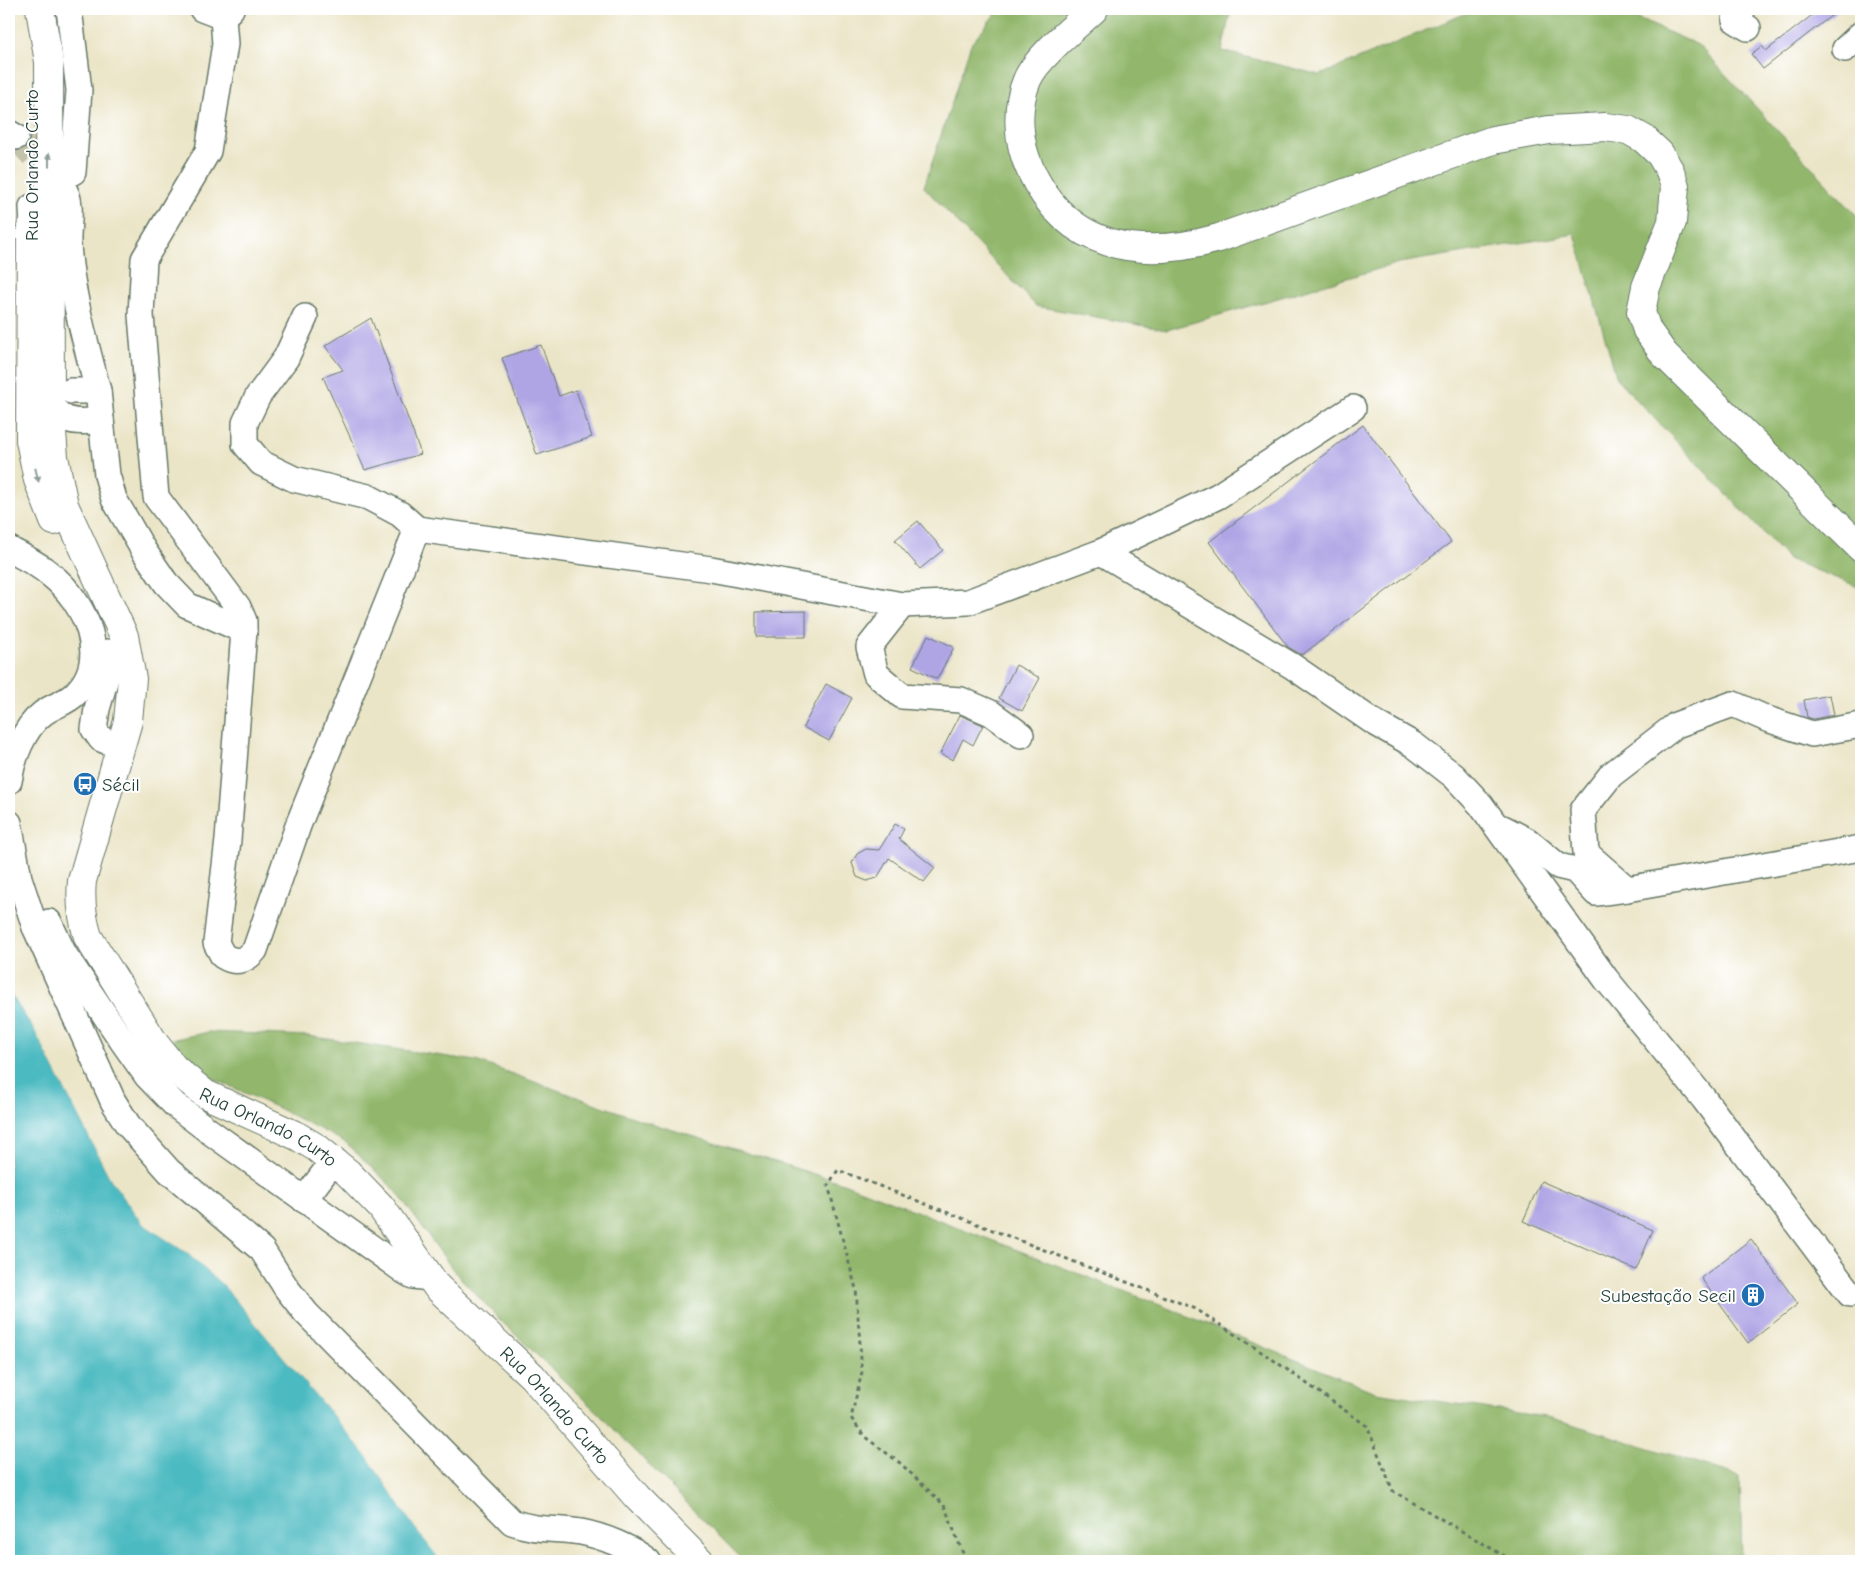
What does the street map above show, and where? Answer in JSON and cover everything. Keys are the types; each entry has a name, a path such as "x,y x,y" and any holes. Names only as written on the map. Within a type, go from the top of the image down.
{"main road":[{"name":"Rua Orlando Curto","path":"32,9 39,44 49,62 51,370 61,399 54,457 61,494 76,534 91,561 124,636 131,666 131,704 121,747 82,881 80,900 88,938 155,1044 185,1079 205,1094 297,1136 334,1160 376,1201 430,1278 457,1307 532,1376 637,1497 700,1561"},
{"name":"Rua Orlando Curto","path":"40,9 32,207 30,440 38,480 48,510 62,537 108,600"},
{"path":"1094,9 1031,73 1022,100 1021,140 1036,182 1047,199 1064,218 1098,238 1125,246 1158,249 1176,248 1219,238 1493,140 1549,130 1605,127 1628,130 1644,139 1666,163 1675,186 1675,198 1669,231 1644,294 1641,312 1647,330 1664,354 1861,548"},
{"path":"30,440 34,424 61,399"}],"lane":[{"path":"69,9 79,90 68,180 68,244 74,292 98,391 89,421 114,498 166,583 187,605 244,631"},
{"path":"219,12 225,44 208,150 144,259 141,315 156,497 238,607 244,621 228,840 216,943 223,956 236,961 249,957 255,950 300,823 417,530"},
{"path":"39,44 74,39"},
{"path":"32,207 39,314 39,381 61,399"},
{"path":"305,317 286,358 258,396 245,423 245,444 261,463 269,467 294,479 368,498 400,514 417,530 711,569 902,605 968,602 1101,552 1218,496 1353,408"},
{"path":"61,399 98,391"},
{"path":"61,399 60,416 89,421"},
{"path":"89,421 69,426 64,433 61,444 71,498 91,561"},
{"path":"9,549 52,575 76,602 87,623 93,648 92,665 86,680 74,696 52,707 32,723 22,742 9,781"},
{"path":"1101,552 1292,666 1372,721 1414,745 1454,776 1494,823 1606,979 1710,1106 1850,1294"},
{"path":"902,605 868,647 876,674 902,696 961,700 991,713 1021,735"},
{"path":"108,652 108,674 97,709 94,729 101,739 121,747"},
{"path":"1628,889 1586,853 1583,810 1611,775 1676,725 1733,704 1767,719 1812,734 1861,725"},
{"path":"9,823 19,878 35,926 113,1101 143,1144 169,1171 262,1250 287,1289 306,1313 512,1522 535,1529 581,1532 614,1543 648,1561"},
{"path":"1494,823 1528,841 1558,866 1575,870 1596,893 1861,848"},
{"path":"1541,888 1548,875 1558,866"},
{"path":"35,926 49,922 64,954 123,1042 148,1076 175,1105 404,1271 418,1277 430,1278"},
{"path":"304,1200 334,1160"}],"path":[{"path":"966,1561 944,1505 900,1463 865,1437 851,1418 862,1372 856,1288 828,1185 838,1170 1196,1309 1272,1359 1367,1426 1392,1491 1513,1561"}],"green space":[{"path":"999,9 1231,9 1222,51 1320,75 1476,9 1615,9 1698,45 1857,216 1861,204 1861,588 1788,559 1617,379 1575,234 1399,263 1167,330 1036,306 924,187 971,44"},
{"path":"209,1032 308,1036 476,1061 644,1121 843,1183 1160,1305 1375,1392 1552,1418 1740,1476 1742,1561 744,1561 597,1412 499,1319 454,1271 396,1191 345,1142 280,1109 206,1075 170,1040"}],"water":[{"path":"9,992 35,1031 110,1178 142,1223 187,1253 223,1285 367,1456 413,1525 442,1561 9,1561"}],"pier":[{"path":"9,990 37,1030 113,1176 144,1221 188,1250 225,1283 369,1455 415,1523 444,1561 441,1561 413,1525 367,1456 223,1285 187,1253 142,1223 110,1178 35,1031"}],"building":[{"path":"1820,9 1840,9 1763,69 1751,54 1762,46 1766,51"},
{"path":"371,318 421,454 365,470 323,377 343,370 325,346"},
{"path":"541,345 559,396 576,390 592,437 537,455 502,358"},
{"path":"1363,425 1451,542 1302,655 1288,647 1209,542"},
{"path":"918,521 943,550 920,569 895,540"},
{"path":"806,611 806,637 756,637 756,612"},
{"path":"928,635 954,647 937,679 912,667"},
{"path":"1016,665 1040,678 1022,711 999,698"},
{"path":"826,684 852,698 829,741 803,727"},
{"path":"1830,695 1834,715 1813,719 1807,717 1804,700"},
{"path":"960,715 983,725 973,745 963,739 953,760 940,754"},
{"path":"895,824 904,829 899,839 935,868 924,882 889,858 877,878 867,881 857,877 852,863 857,854 866,849 879,850"},
{"path":"1541,1181 1653,1230 1636,1270 1523,1221"},
{"name":"Subestação Secil","path":"1751,1239 1798,1304 1748,1343 1701,1278"}],"tunnel":[{"path":"16,137 58,183"}],"place":[{"name":"Sécil","path":"85,784"},
{"name":"Subestação Secil","path":"1753,1295"}]}
